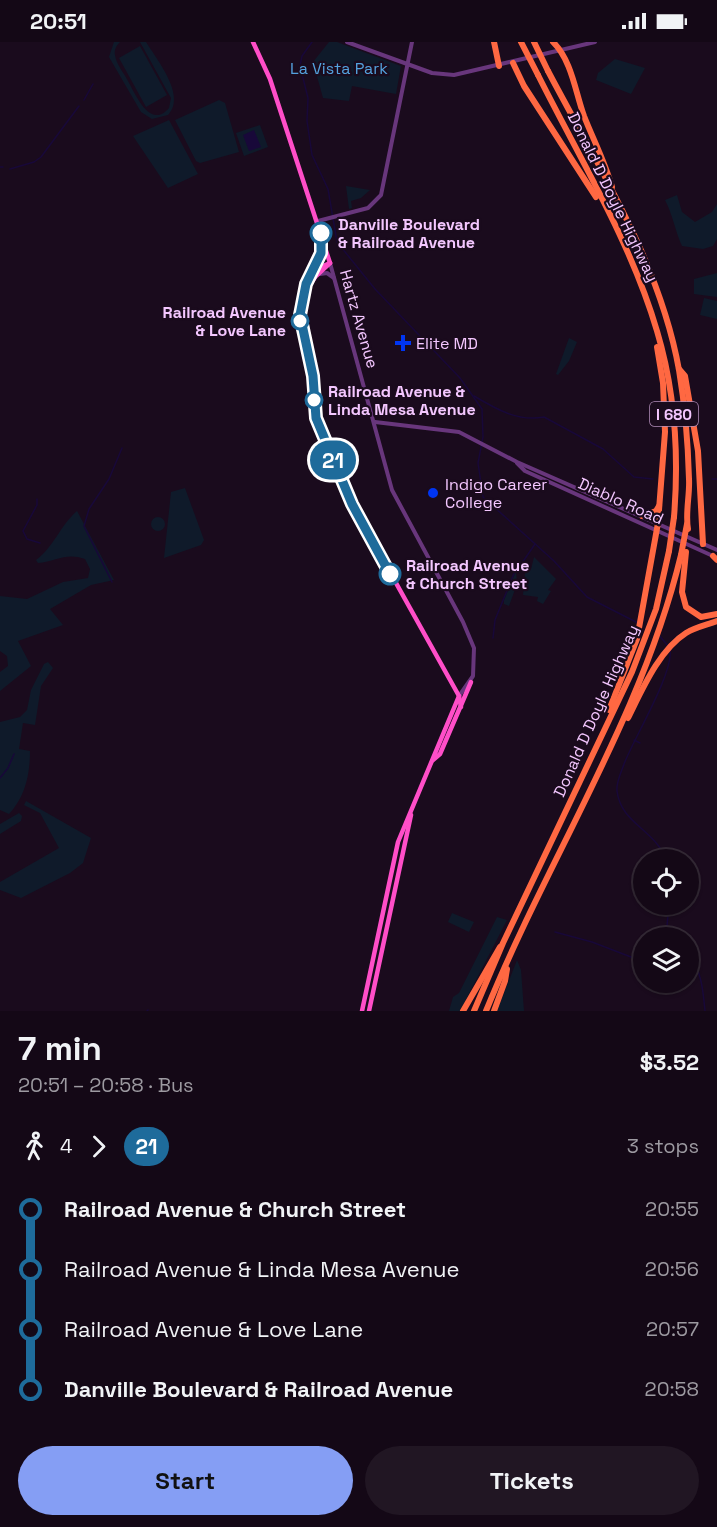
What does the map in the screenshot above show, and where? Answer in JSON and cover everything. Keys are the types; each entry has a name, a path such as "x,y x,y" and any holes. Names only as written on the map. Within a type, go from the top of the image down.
{"highway":[{"path":"494,42 499,66"},
{"name":"Donald D Doyle Highway","path":"497,953 538,873 644,643 656,609 669,551 674,517 676,467 674,415 664,357 639,277 521,42"},
{"name":"Donald D Doyle Highway","path":"486,1011 620,728 652,654 684,554 688,526 689,467 679,369 667,321 650,273 615,199 534,42"},
{"path":"553,42 561,50 615,199"},
{"path":"513,63 524,86 604,207"},
{"path":"607,722 609,709 637,639 657,527 665,455 661,368 651,314"},
{"path":"679,369 685,376 696,434 703,544"},
{"path":"642,516 656,511 659,505"},
{"path":"684,554 682,592 686,607 701,617 717,614"},
{"path":"620,728 661,659 681,637 717,621"},
{"path":"463,1011 497,953"},
{"path":"474,1011 497,953"},
{"path":"494,1011 506,981 508,963"}],"main road":[{"path":"253,42 270,79 330,263 315,273"},
{"path":"322,235 321,253 315,273 304,292 300,319 313,376 316,418 357,513 459,696 461,707"},
{"path":"433,760 440,754 471,681"},
{"path":"362,1011 390,869 400,835 459,696"},
{"path":"369,1011 412,809"}],"street":[{"path":"347,42 432,74 448,75 513,63 595,42"},
{"path":"318,221 372,206 381,195 412,42"},
{"name":"Hartz Avenue","path":"330,263 392,490 471,637 475,660 471,681"},
{"path":"315,273 327,273 335,280"},
{"name":"Diablo Road","path":"375,423 453,431 474,439 517,462 642,516 657,527 716,556"},
{"name":"Diablo Road","path":"517,462 525,471 703,544 716,556"},
{"path":"459,696 471,681"}],"green space":[{"path":"114,42 120,42 115,50 118,65 144,108 156,115 162,114 169,108 171,98 140,42 146,42 163,68 172,88 173,107 168,115 152,119 141,112 109,57"},
{"name":"La Vista Park","path":"329,42 337,42 401,66 396,94 352,86 349,101 323,98 313,62"},
{"path":"140,46 167,95 146,107 119,58"},
{"path":"615,59 645,68 631,94 596,80 598,73"},
{"path":"219,100 225,103 239,152 200,163 196,161 175,120"},
{"path":"169,120 198,174 168,188 133,136"},
{"path":"260,125 268,147 244,156 236,133"},
{"path":"346,186 370,190 361,198 351,201 352,208 349,209"},
{"path":"677,195 682,212 695,222 712,212 717,204 717,239 713,246 703,249 682,246 665,200"},
{"path":"717,273 717,297 694,294 694,279"},
{"path":"704,298 717,301 717,319 700,315"},
{"path":"569,338 577,342 569,361 558,375 556,374"},
{"path":"185,488 204,540 201,545 164,558 171,492"},
{"path":"77,511 114,580 91,585 50,609 63,625 18,641 31,666 0,691 0,672 8,666 7,656 0,651 0,596 27,599 63,582 88,578 90,569 85,559 73,556 38,563 36,560"},
{"path":"155,517 161,517 165,524 161,531 155,531 151,527 151,521"},
{"path":"534,557 556,579 548,590 551,591 543,604 537,601 538,597 523,595 525,573 531,569"},
{"path":"516,571 517,584 509,606 504,604 504,600"},
{"path":"48,662 53,668 41,686 35,725 23,723 19,749 30,751 26,785 9,814 0,810 0,722 20,717 27,710 31,690 44,664"},
{"path":"26,801 91,838 83,863 70,873 21,898 0,890 0,882 59,848 40,813 24,805"},
{"path":"19,813 22,816 21,821 0,834 0,824"},
{"path":"452,913 474,922 469,932 448,922"},
{"path":"497,917 507,920 460,1011 449,1011 453,997 459,993"},
{"path":"517,960 521,970 524,1011 497,1011"}],"shaded area":[{"path":"254,130 261,147 249,151 243,135"}],"waterway":[{"path":"312,42 302,56 300,66 308,98 307,121 312,155 328,189 337,242 375,289 460,378 482,409 483,437 478,463 483,497 554,561 587,597 638,623"},
{"path":"84,100 93,84"},
{"path":"10,169 34,162 41,157 79,106"},
{"path":"474,396 499,410 516,416 544,417 603,449 634,477 653,479"},
{"path":"112,582 84,526 89,509 109,479 122,448"},
{"path":"712,479 717,479"},
{"path":"37,499 37,505 23,531 27,539 40,543"},
{"path":"522,563 535,544"},
{"path":"493,638 495,620 515,571"},
{"path":"658,634 668,646"},
{"path":"661,849 625,811 617,788 624,764 665,675 670,651"},
{"path":"634,740 640,743"},
{"path":"0,778 8,768 14,754"},
{"path":"667,927 668,915"},
{"path":"555,932 592,942 633,958"},
{"path":"699,974 705,1011"}],"bus line":[{"name":"21","path":"321,233 321,253 315,270 306,284 300,315 313,376 316,418 352,504 390,574"}],"place":[{"name":"Danville Boulevard & Railroad Avenue","path":"321,233"},
{"name":"Railroad Avenue & Love Lane","path":"300,321"},
{"name":"Elite MD","path":"403,343"},
{"name":"Railroad Avenue & Linda Mesa Avenue","path":"314,400"},
{"name":"Indigo Career College","path":"433,493"},
{"name":"Railroad Avenue & Church Street","path":"390,574"}]}
